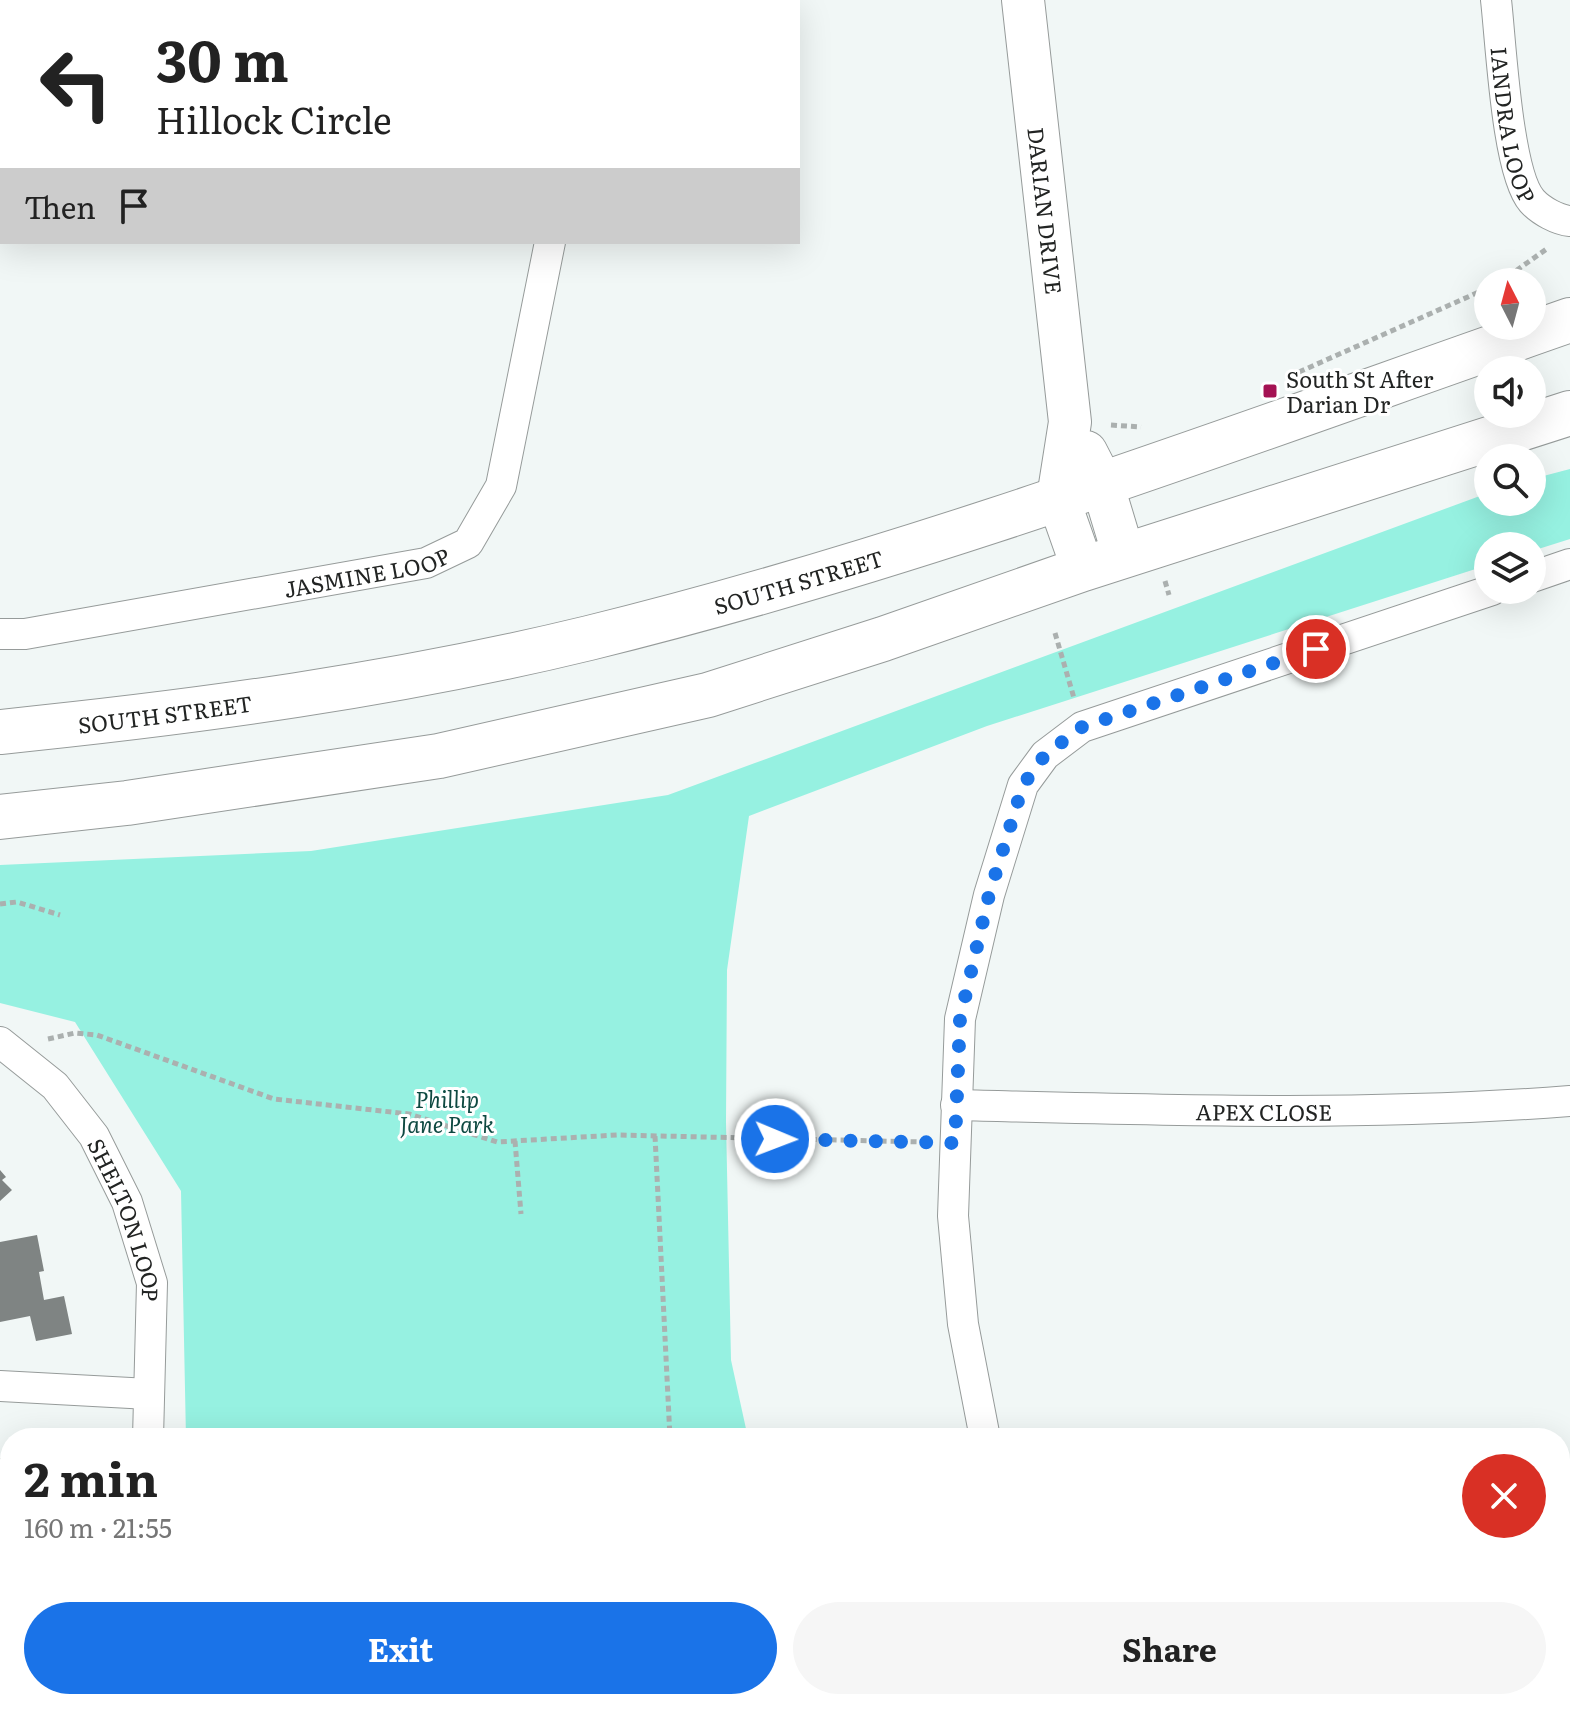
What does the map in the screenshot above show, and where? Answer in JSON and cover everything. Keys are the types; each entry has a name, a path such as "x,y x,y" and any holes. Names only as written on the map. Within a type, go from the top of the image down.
{"highway":[{"name":"SOUTH STREET","path":"0,732 223,706 426,672 586,639 743,598 1058,498 1570,320"},
{"path":"0,817 127,803 439,756 708,695 883,639 1083,569 1570,413"}],"street":[{"name":"DARIAN DRIVE","path":"1023,0 1070,422 1058,498 1083,569"},
{"name":"IANDRA LOOP","path":"1496,0 1515,165 1532,201 1565,221"},
{"name":"JASMINE LOOP","path":"0,634 25,634 426,563 468,543 501,486 550,244"},
{"name":"DARIAN DRIVE","path":"1070,422 1102,483 1124,556"},
{"path":"1546,572 1570,564"},
{"path":"983,1428 963,1324 953,1216 960,1019 989,895 1023,785 1045,755 1082,727 1474,596"},
{"name":"SHELTON LOOP","path":"8,1050 55,1086 94,1136 127,1202 152,1283 148,1428"},
{"name":"APEX CLOSE","path":"956,1105 1295,1113 1476,1108 1570,1101"},
{"path":"0,1386 149,1394"}],"path":[{"path":"1520,268 1552,245 1565,221"},
{"path":"1296,375 1304,368 1474,294"},
{"path":"1070,422 1152,428"},
{"path":"1055,633 1082,727"},
{"path":"0,904 17,902 60,915"},
{"path":"8,1050 75,1033 97,1035 274,1099 409,1114 497,1142 617,1135 955,1143"},
{"path":"655,1136 670,1428"},
{"path":"515,1141 521,1214"}],"green space":[{"name":"Phillip Jane Park","path":"1570,469 1570,539 1546,547 1546,532 1474,532 1474,569 987,726 749,816 727,970 726,1122 731,1360 746,1428 186,1428 181,1191 75,1022 0,1003 0,865 311,851 668,795 1474,498 1474,516 1546,516 1546,475"}],"building":[{"path":"0,1170 6,1177 2,1180 12,1190 0,1201"},
{"path":"37,1235 44,1271 39,1272 44,1300 64,1296 72,1334 36,1341 30,1316 0,1322 0,1242"}],"place":[{"name":"South St After Darian Dr","path":"1270,391"}],"route":[{"path":"775,1139 955,1143 960,1019 989,895 1023,785 1045,755 1082,727 1316,649"}]}
